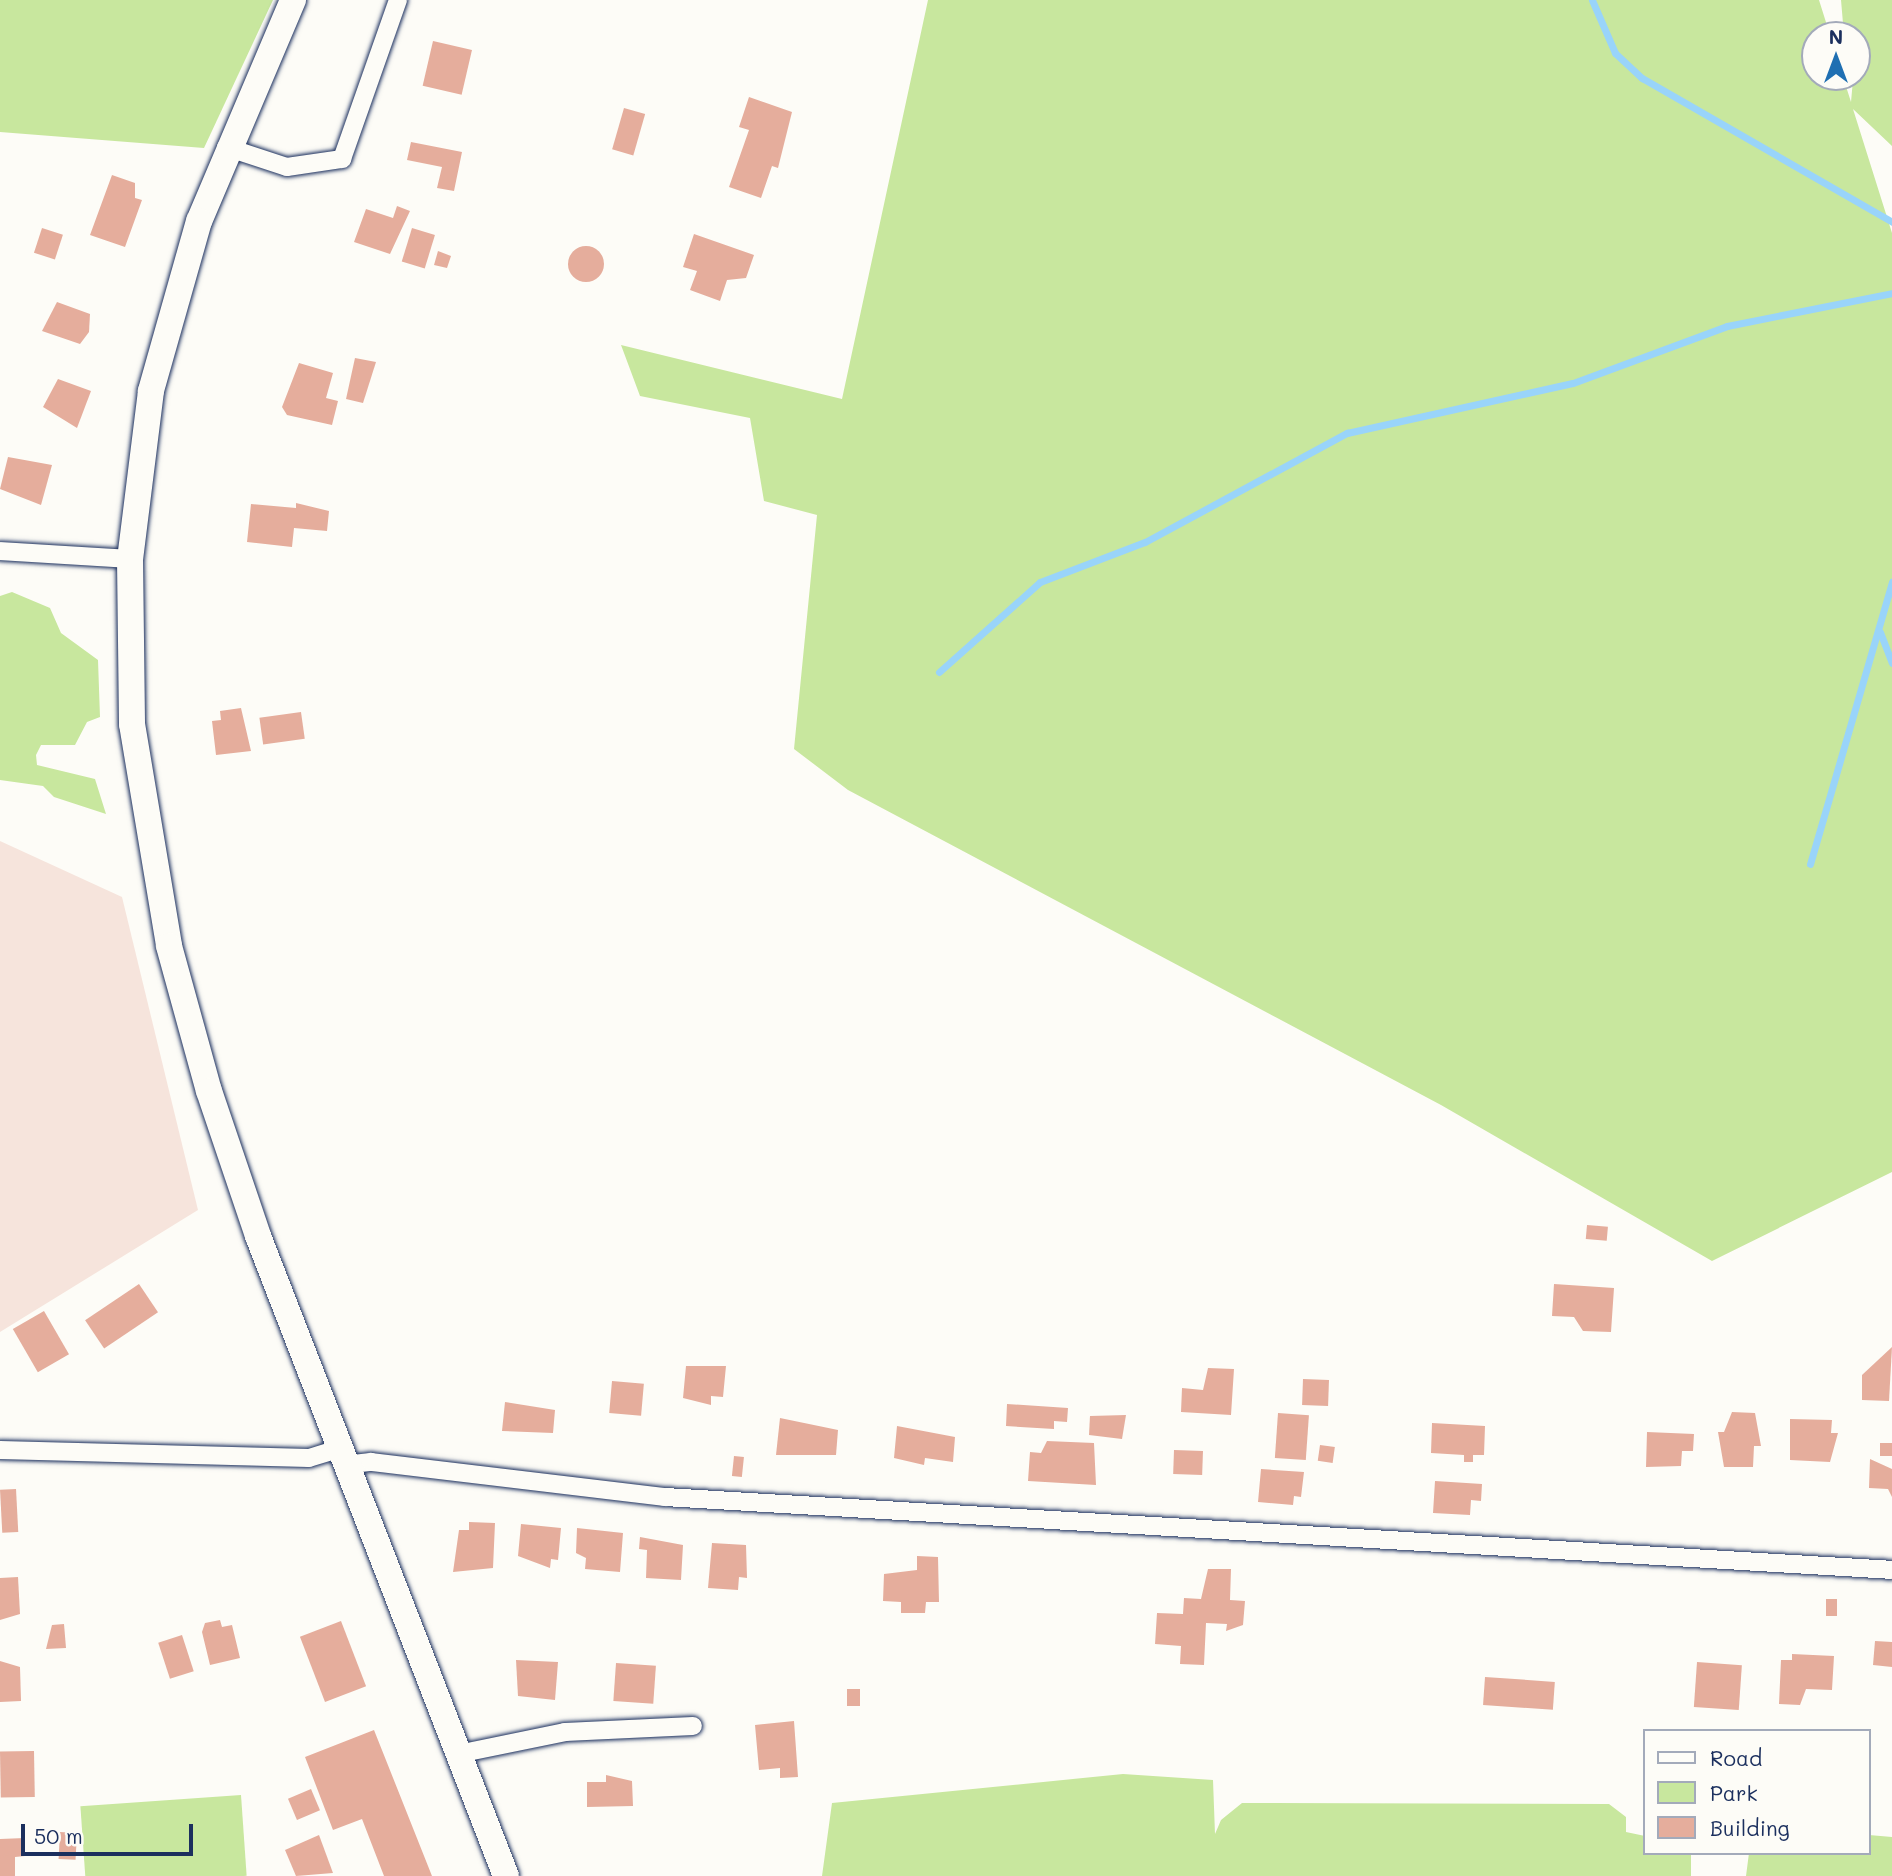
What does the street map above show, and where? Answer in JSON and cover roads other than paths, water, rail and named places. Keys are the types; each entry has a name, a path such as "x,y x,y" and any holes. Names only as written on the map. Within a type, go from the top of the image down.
{"street":[{"path":"293,0 226,147 160,350 130,559 132,724 169,946 258,1236 506,1876"},
{"path":"226,147 287,167 342,159 398,0"},
{"path":"0,551 130,559"},
{"path":"0,1450 342,1457 665,1497 1892,1570"},
{"path":"458,1754 565,1732 693,1726"}],"waterway":[{"path":"1592,0 1615,53 1642,78 1892,222"},
{"path":"939,672 1040,582 1145,542 1347,433 1573,383 1727,326 1892,293"},
{"path":"1810,864 1892,582"},
{"path":"1880,632 1892,663"}]}
